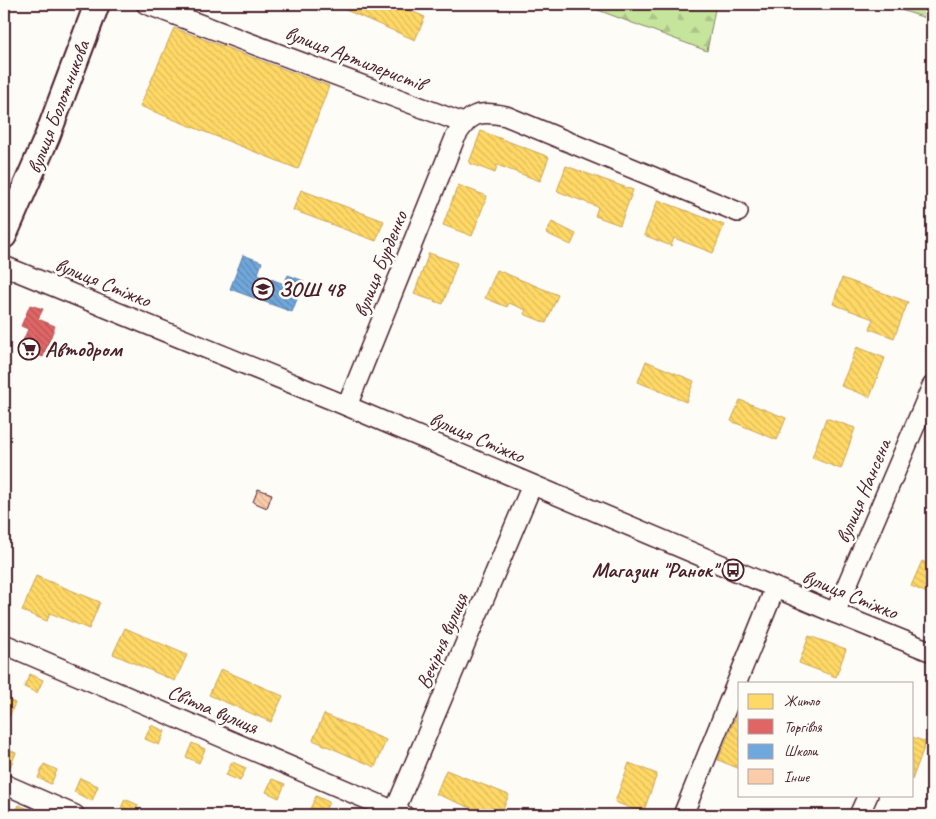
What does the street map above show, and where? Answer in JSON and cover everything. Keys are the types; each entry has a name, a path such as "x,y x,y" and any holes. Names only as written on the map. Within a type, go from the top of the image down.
{"main road":[{"name":"вулиця Болотникова","path":"4,236 9,210 47,137 97,4"}],"street":[{"name":"вулиця Артилеристів","path":"146,4 459,131"},
{"path":"459,131 475,114 490,112 506,116 738,212"},
{"name":"вулиця Бурденко","path":"347,406 459,131"},
{"name":"вулиця Стіжко","path":"4,266 347,406 775,588 932,652"},
{"name":"вулиця Нансена","path":"835,613 932,386"},
{"name":"Вечірня вулиця","path":"397,814 532,485"},
{"path":"683,815 775,588"},
{"name":"Світла вулиця","path":"4,644 397,814"},
{"path":"4,784 75,815"},
{"path":"859,815 868,796"}],"green space":[{"path":"582,4 716,4 707,51"},
{"path":"882,4 932,4 932,20"}],"building: Житло":[{"path":"332,4 395,4 425,17 415,40"},
{"path":"174,28 329,86 298,169 140,106"},
{"path":"481,131 549,157 540,181 497,165 495,173 469,163"},
{"path":"566,166 633,190 620,225 595,216 598,207 557,191"},
{"path":"458,185 487,196 472,236 443,225"},
{"path":"301,190 384,221 376,241 293,210"},
{"path":"658,200 724,225 713,253 674,238 671,246 644,235"},
{"path":"552,222 576,234 571,245 546,233"},
{"path":"429,253 457,263 443,304 414,294"},
{"path":"497,270 558,295 546,323 524,314 526,310 509,303 507,307 485,298"},
{"path":"842,278 908,302 894,338 870,329 873,319 833,304"},
{"path":"857,347 885,358 870,397 841,386"},
{"path":"646,361 694,381 686,402 638,382"},
{"path":"740,400 786,418 777,440 731,421"},
{"path":"826,418 855,428 841,469 812,458"},
{"path":"922,561 932,566 932,595 911,586"},
{"path":"36,576 100,602 89,629 50,613 47,621 22,611"},
{"path":"125,628 187,655 175,681 113,654"},
{"path":"809,636 846,649 836,677 799,663"},
{"path":"221,669 283,696 271,722 209,695"},
{"path":"30,674 43,680 37,693 24,687"},
{"path":"4,698 15,703 9,717 4,714"},
{"path":"738,711 738,768 718,760"},
{"path":"324,714 386,740 375,767 313,740"},
{"path":"151,725 165,731 159,745 145,739"},
{"path":"914,738 926,742 914,775"},
{"path":"192,743 205,749 199,763 186,757"},
{"path":"4,748 16,753 10,767 4,764"},
{"path":"232,762 246,768 240,781 226,775"},
{"path":"629,763 657,774 643,813 615,802"},
{"path":"44,764 57,770 51,784 38,778"},
{"path":"446,770 509,795 500,815 489,815 436,794"},
{"path":"80,778 98,786 92,801 74,792"},
{"path":"272,779 285,784 279,798 266,792"},
{"path":"316,796 329,802 323,815 310,809"},
{"path":"125,799 138,805 134,815 119,813"},
{"path":"19,805 37,813 36,815 14,815"}],"building: Торгівля":[{"path":"30,305 43,309 38,319 55,326 43,357 20,348 28,329 21,326"}],"building: Школи":[{"path":"243,255 262,262 258,274 284,284 288,275 304,281 292,312 230,289"}],"building: Інше":[{"path":"258,489 272,494 267,508 253,502"}],"place":[{"name":"ЗОШ 48","path":"263,289"},
{"name":"Автодром","path":"29,349"},
{"name":"Магазин \"Ранок\"","path":"733,570"}]}
